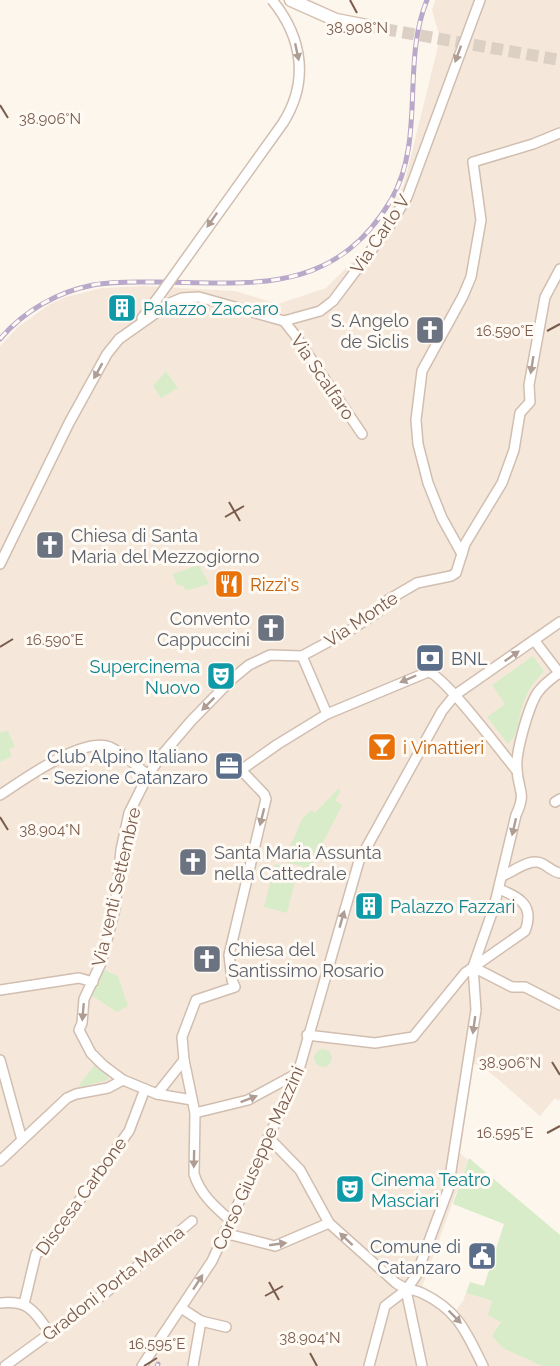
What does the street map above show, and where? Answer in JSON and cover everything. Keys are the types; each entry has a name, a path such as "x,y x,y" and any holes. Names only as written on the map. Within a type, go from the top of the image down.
{"main road":[{"path":"291,0 336,20 366,26"}],"street":[{"path":"135,327 282,123 295,101 300,78 297,48 288,26 272,0"},
{"name":"Via Carlo V","path":"284,321 320,311 333,301 398,214 415,179 480,0"},
{"path":"462,554 442,518 428,483 418,444 416,420 422,371 468,287 481,220 473,162 533,144 560,133"},
{"path":"462,554 469,537 502,483 514,450 520,413 530,402 529,386 543,308 560,269"},
{"path":"0,564 69,423 107,354 119,339 170,303 182,298 200,297 284,321"},
{"name":"Via Scalfaro","path":"284,321 362,434"},
{"name":"Via Monte","path":"302,656 352,629 378,612 388,600 417,583 451,576 458,570 462,554"},
{"name":"Corso Giuseppe Mazzini","path":"142,1366 212,1261 298,1072 359,861 442,711 455,695 560,622"},
{"path":"516,771 519,748 532,704 540,690 560,674 534,640"},
{"name":"Via venti Settembre","path":"192,1100 157,1094 123,1080 91,1053 80,1034 84,999 101,963 115,909 121,850 129,813 148,775 162,754 232,679 249,665 270,655 302,656"},
{"path":"302,656 327,714"},
{"path":"230,1220 207,1198 197,1182 194,1166 195,1113 184,1060 182,1037 196,1000 235,987 232,980 230,955 266,799 241,770 327,714 424,672 432,672 455,695 516,771 522,791 522,801 516,815 499,889 473,967 476,1010 448,1190 416,1276 406,1290 385,1306 369,1366"},
{"path":"1,794 49,764 96,745 111,748 148,775"},
{"path":"502,876 525,864 537,861 556,873 560,873"},
{"path":"307,1035 375,1043 413,1037 465,973 521,935 527,925 523,901 499,889"},
{"path":"481,945 490,954"},
{"path":"473,967 512,987 525,987 560,1005"},
{"path":"0,990 79,978 93,982"},
{"path":"0,1060 22,1140"},
{"path":"157,1094 184,1060"},
{"path":"195,1113 248,1100 298,1072"},
{"path":"0,1161 67,1098 108,1088 123,1080"},
{"name":"Discesa Carbone","path":"24,1304 36,1254 46,1246 129,1131 145,1089"},
{"path":"268,1137 300,1170 329,1223 383,1274 406,1290 420,1292 460,1321 483,1366"},
{"name":"Gradoni Porta Marina","path":"4,1366 104,1294 192,1221"},
{"path":"224,1233 275,1246 329,1223"},
{"path":"406,1290 422,1366"},
{"path":"0,1303 24,1304 34,1311 49,1332"},
{"path":"182,1308 201,1321 226,1327"},
{"path":"193,1366 201,1321"},
{"path":"0,1361 4,1366"}],"shaded area":[{"path":"435,0 560,0 560,1099 558,1101 555,1098 540,1116 480,1065 473,1064 460,1153 468,1160 422,1287 456,1310 466,1293 492,1301 501,1322 542,1366 0,1366 0,346 18,327 50,304 66,297 102,288 145,286 235,291 278,304 326,288 379,232 404,184 440,38 432,10"}],"green space":[{"path":"166,371 178,388 161,398 153,386"},
{"path":"199,565 209,584 188,590 185,590 184,586 177,585 173,574"},
{"path":"533,656 544,671 527,695 515,735 508,744 487,717 505,704 492,685"},
{"path":"8,731 15,747 9,749 12,756 0,762 0,732"},
{"path":"338,789 341,791 335,800 342,805 310,868 273,859 276,846 289,849 302,819 312,810 315,813"},
{"path":"275,864 298,869 287,913 264,907"},
{"path":"101,968 118,976 128,1006 117,1012 91,995"},
{"path":"323,1049 329,1052 332,1058 329,1064 323,1067 317,1064 314,1058 317,1052"},
{"path":"95,1065 108,1076 108,1080 80,1087 79,1085"},
{"path":"469,1158 560,1235 560,1366 542,1366 503,1348 492,1336 501,1322 488,1315 492,1301 466,1293 470,1282 484,1286 504,1224 453,1204"}],"tunnel":[{"path":"367,26 560,60"}],"railway":[{"path":"0,339 30,311 80,288 125,282 258,282 288,277 317,268 344,253 368,231 391,200 402,177 411,127 415,49 419,24 427,0"}],"place":[{"name":"Palazzo Zaccaro","path":"122,308"},
{"name":"S. Angelo de Siclis","path":"430,330"},
{"name":"Chiesa di Santa Maria del Mezzogiorno","path":"50,545"},
{"name":"Rizzi's","path":"229,584"},
{"name":"Convento Cappuccini","path":"271,628"},
{"name":"BNL","path":"430,658"},
{"name":"Supercinema Nuovo","path":"221,676"},
{"name":"i Vinattieri","path":"382,747"},
{"name":"Club Alpino Italiano - Sezione Catanzaro","path":"229,766"},
{"name":"Santa Maria Assunta nella Cattedrale","path":"193,862"},
{"name":"Palazzo Fazzari","path":"369,906"},
{"name":"Chiesa del Santissimo Rosario","path":"207,959"},
{"name":"Cinema Teatro Masciari","path":"350,1189"},
{"name":"Comune di Catanzaro","path":"482,1256"}]}
